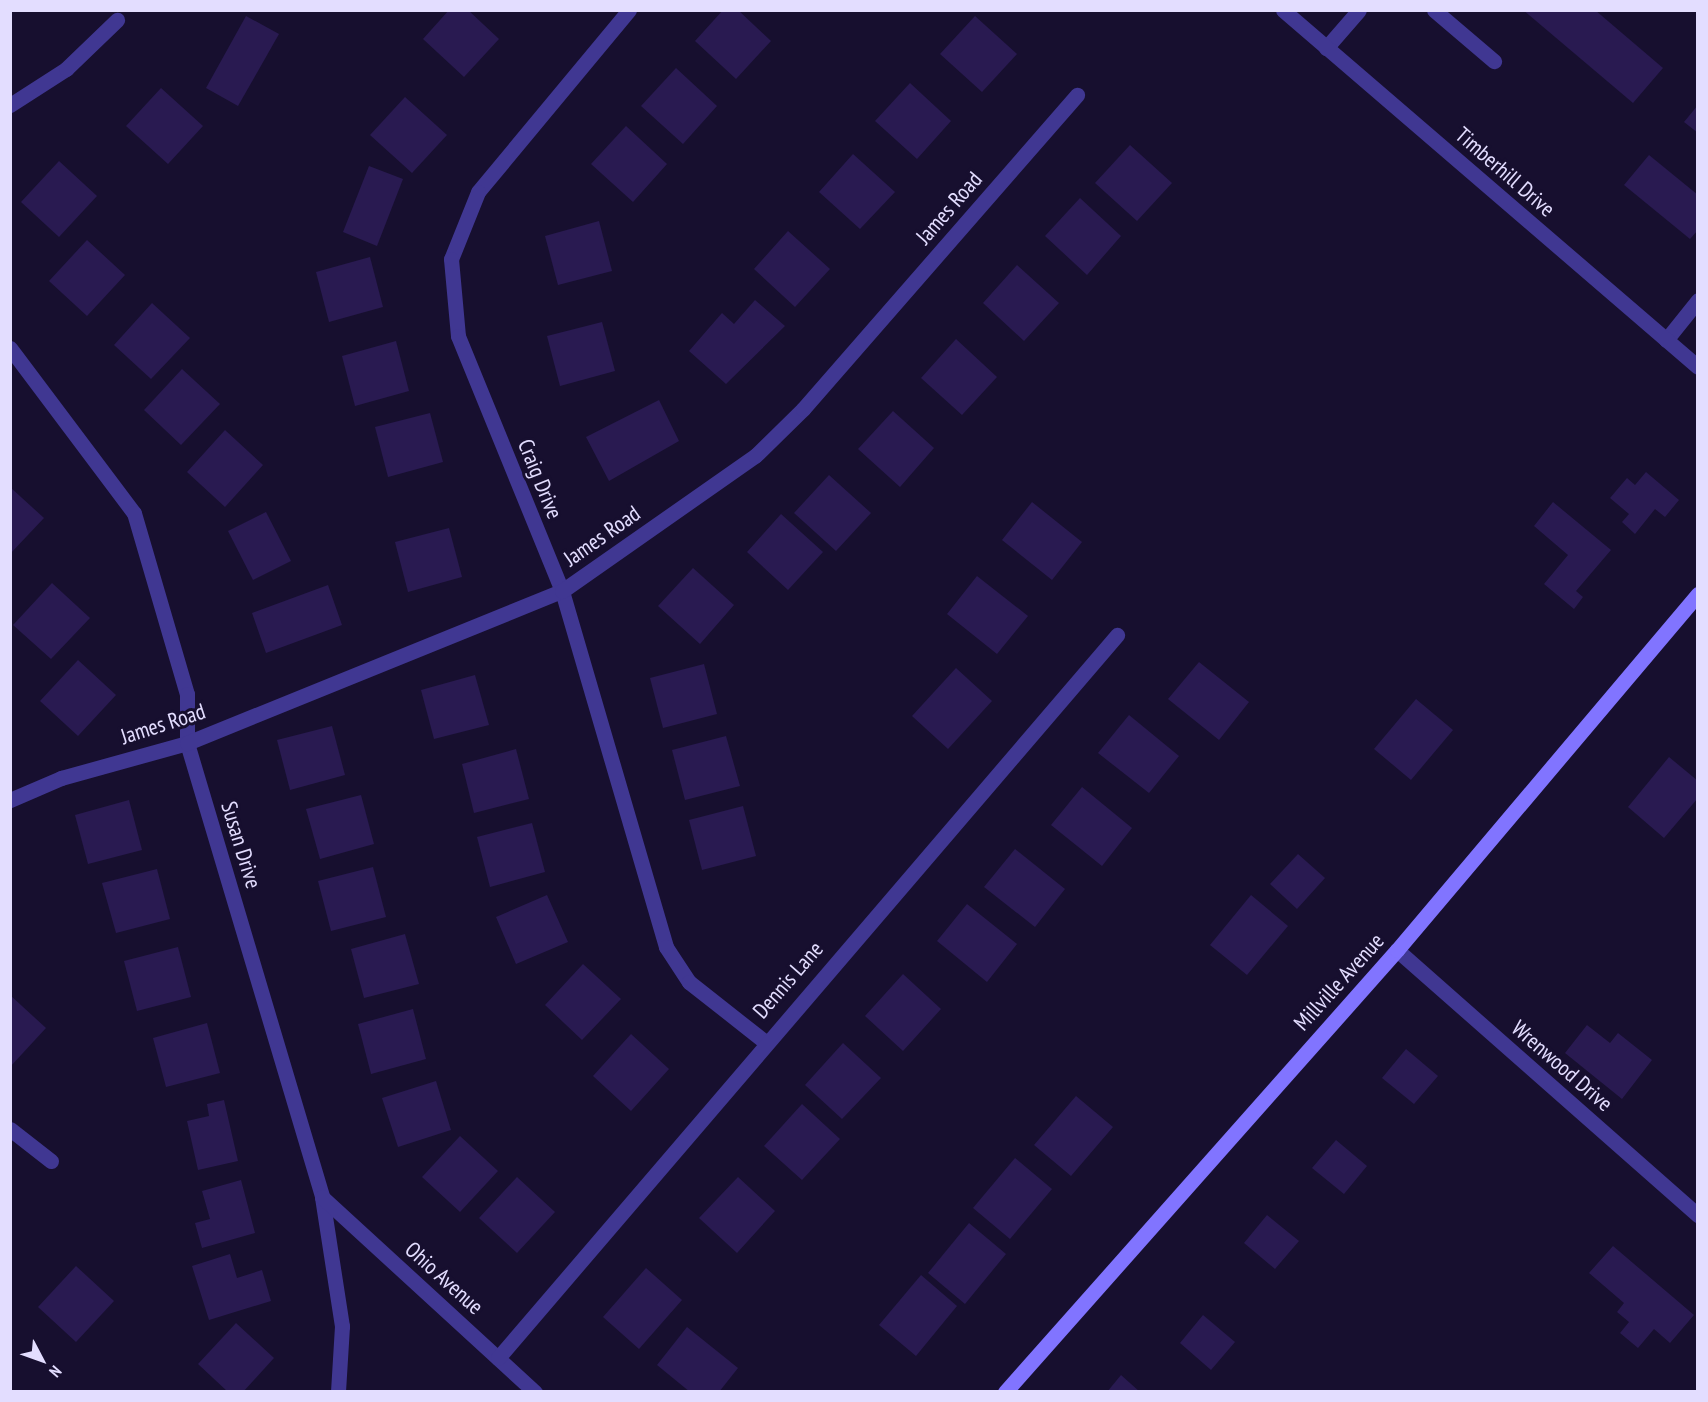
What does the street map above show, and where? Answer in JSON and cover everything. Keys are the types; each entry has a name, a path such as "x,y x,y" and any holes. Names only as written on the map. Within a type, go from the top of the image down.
{"main road":[{"name":"Millville Avenue","path":"1005,1392 1397,950 1698,594"}],"street":[{"name":"Craig Drive","path":"629,10 477,192 451,259 458,336 562,591 666,947 689,982 764,1041"},
{"name":"Timberhill Drive","path":"1283,10 1698,367"},
{"path":"1326,48 1359,10"},
{"path":"1434,10 1494,61"},
{"path":"10,105 66,69 117,20"},
{"name":"James Road","path":"10,800 61,778 187,742 562,591 755,456 803,410 1077,95"},
{"path":"1666,340 1698,300"},
{"name":"Susan Drive","path":"10,348 134,513 187,693 187,742 322,1197 342,1326 338,1392"},
{"name":"Dennis Lane","path":"498,1358 764,1041 1117,635"},
{"name":"Wrenwood Drive","path":"1397,950 1698,1215"},
{"path":"10,1129 51,1161"},
{"name":"Ohio Avenue","path":"322,1197 535,1392"}],"building":[{"path":"449,10 468,10 499,39 464,77 423,39"},
{"path":"723,10 738,10 771,41 736,79 695,41"},
{"path":"1523,10 1595,10 1663,68 1633,103"},
{"path":"246,16 279,34 238,106 206,88"},
{"path":"975,16 1017,54 982,92 940,54"},
{"path":"676,68 717,106 683,144 641,106"},
{"path":"910,83 951,121 917,159 875,121"},
{"path":"161,88 203,126 168,164 126,126"},
{"path":"405,97 447,135 412,173 370,135"},
{"path":"1698,105 1698,133 1684,122"},
{"path":"626,126 667,164 633,202 591,164"},
{"path":"1130,145 1172,183 1137,221 1095,183"},
{"path":"853,154 895,192 860,229 819,192"},
{"path":"1649,155 1698,195 1698,230 1690,239 1624,185"},
{"path":"59,161 97,196 59,237 21,202"},
{"path":"369,166 403,179 377,246 343,232"},
{"path":"1080,198 1121,236 1087,275 1045,236"},
{"path":"599,221 612,271 558,285 545,236"},
{"path":"788,231 830,269 795,307 754,269"},
{"path":"87,240 125,275 87,316 49,281"},
{"path":"370,257 383,307 329,322 316,272"},
{"path":"1017,265 1059,303 1024,341 983,303"},
{"path":"755,300 785,326 726,384 689,351 722,313 734,324"},
{"path":"152,303 190,338 151,379 114,345"},
{"path":"602,322 615,371 560,386 547,336"},
{"path":"956,339 997,377 962,415 921,378"},
{"path":"396,341 409,391 355,406 342,356"},
{"path":"182,369 220,404 181,445 144,410"},
{"path":"659,400 679,441 609,481 586,437"},
{"path":"893,411 934,448 900,487 858,449"},
{"path":"430,413 443,462 388,477 375,427"},
{"path":"225,430 263,465 225,507 187,472"},
{"path":"1646,472 1679,500 1665,517 1655,509 1635,534 1622,522 1629,514 1610,498 1627,478 1635,485"},
{"path":"829,475 871,513 836,551 794,513"},
{"path":"10,487 44,518 10,554"},
{"path":"1032,502 1082,542 1052,580 1002,540"},
{"path":"1553,502 1611,550 1576,591 1583,597 1574,609 1544,584 1568,555 1534,526"},
{"path":"266,512 291,561 253,580 228,531"},
{"path":"781,514 823,552 788,590 747,552"},
{"path":"449,528 462,577 408,592 395,542"},
{"path":"693,568 734,605 700,644 658,606"},
{"path":"977,576 1028,616 997,654 947,614"},
{"path":"52,583 90,618 51,659 13,625"},
{"path":"328,585 342,625 266,653 252,613"},
{"path":"78,660 116,695 78,736 40,701"},
{"path":"1199,662 1249,702 1219,740 1168,699"},
{"path":"704,664 717,714 663,728 650,678"},
{"path":"956,668 992,701 948,749 912,716"},
{"path":"475,675 489,725 434,739 421,690"},
{"path":"1416,699 1453,730 1411,780 1374,749"},
{"path":"1129,715 1179,756 1149,793 1098,753"},
{"path":"332,726 345,775 290,790 277,740"},
{"path":"726,736 740,786 685,800 672,750"},
{"path":"516,749 529,799 474,813 462,764"},
{"path":"1669,757 1698,781 1698,798 1664,838 1628,807"},
{"path":"1082,787 1132,828 1102,866 1051,825"},
{"path":"361,795 374,844 320,859 306,809"},
{"path":"129,800 142,850 88,864 75,815"},
{"path":"743,806 756,856 702,870 689,820"},
{"path":"532,823 545,872 490,887 477,837"},
{"path":"1015,849 1065,889 1035,927 984,887"},
{"path":"1298,854 1325,878 1297,909 1270,884"},
{"path":"373,867 386,917 331,931 318,881"},
{"path":"157,869 170,919 116,933 102,883"},
{"path":"547,895 568,942 516,964 496,917"},
{"path":"1251,895 1288,926 1247,975 1210,945"},
{"path":"967,904 1017,944 987,982 937,941"},
{"path":"405,934 419,984 364,998 351,949"},
{"path":"178,947 191,997 137,1011 124,961"},
{"path":"583,964 621,999 582,1040 545,1005"},
{"path":"903,974 941,1009 903,1051 865,1016"},
{"path":"10,995 46,1028 10,1067"},
{"path":"413,1009 426,1059 371,1074 358,1024"},
{"path":"207,1023 220,1073 166,1087 153,1038"},
{"path":"1587,1025 1610,1043 1618,1033 1652,1060 1622,1099 1565,1053"},
{"path":"631,1034 669,1069 631,1111 593,1076"},
{"path":"843,1043 881,1078 842,1119 805,1085"},
{"path":"1406,1049 1438,1076 1414,1104 1382,1078"},
{"path":"436,1081 451,1130 398,1147 382,1098"},
{"path":"1076,1096 1113,1127 1071,1176 1034,1145"},
{"path":"224,1100 238,1161 198,1170 187,1121 209,1116 207,1104"},
{"path":"802,1104 840,1139 802,1180 764,1146"},
{"path":"460,1136 498,1171 460,1212 422,1177"},
{"path":"1336,1140 1367,1166 1344,1194 1312,1168"},
{"path":"1015,1158 1052,1189 1010,1239 973,1208"},
{"path":"517,1177 555,1212 517,1253 479,1218"},
{"path":"738,1177 775,1211 737,1253 699,1218"},
{"path":"241,1180 255,1233 202,1248 195,1223 210,1219 202,1191"},
{"path":"1267,1215 1299,1241 1275,1269 1244,1243"},
{"path":"969,1223 1006,1254 965,1304 928,1273"},
{"path":"1613,1246 1694,1315 1670,1343 1654,1329 1638,1348 1620,1333 1629,1322 1617,1312 1624,1303 1589,1273"},
{"path":"230,1254 237,1278 262,1270 271,1301 209,1320 192,1266"},
{"path":"76,1266 114,1301 76,1342 38,1307"},
{"path":"646,1268 682,1300 639,1349 603,1317"},
{"path":"921,1275 957,1306 916,1356 879,1325"},
{"path":"1203,1315 1235,1342 1211,1370 1180,1343"},
{"path":"236,1323 274,1358 243,1392 228,1392 198,1364"},
{"path":"687,1327 738,1368 719,1392 690,1392 657,1365"},
{"path":"1121,1375 1140,1392 1107,1392"}]}
